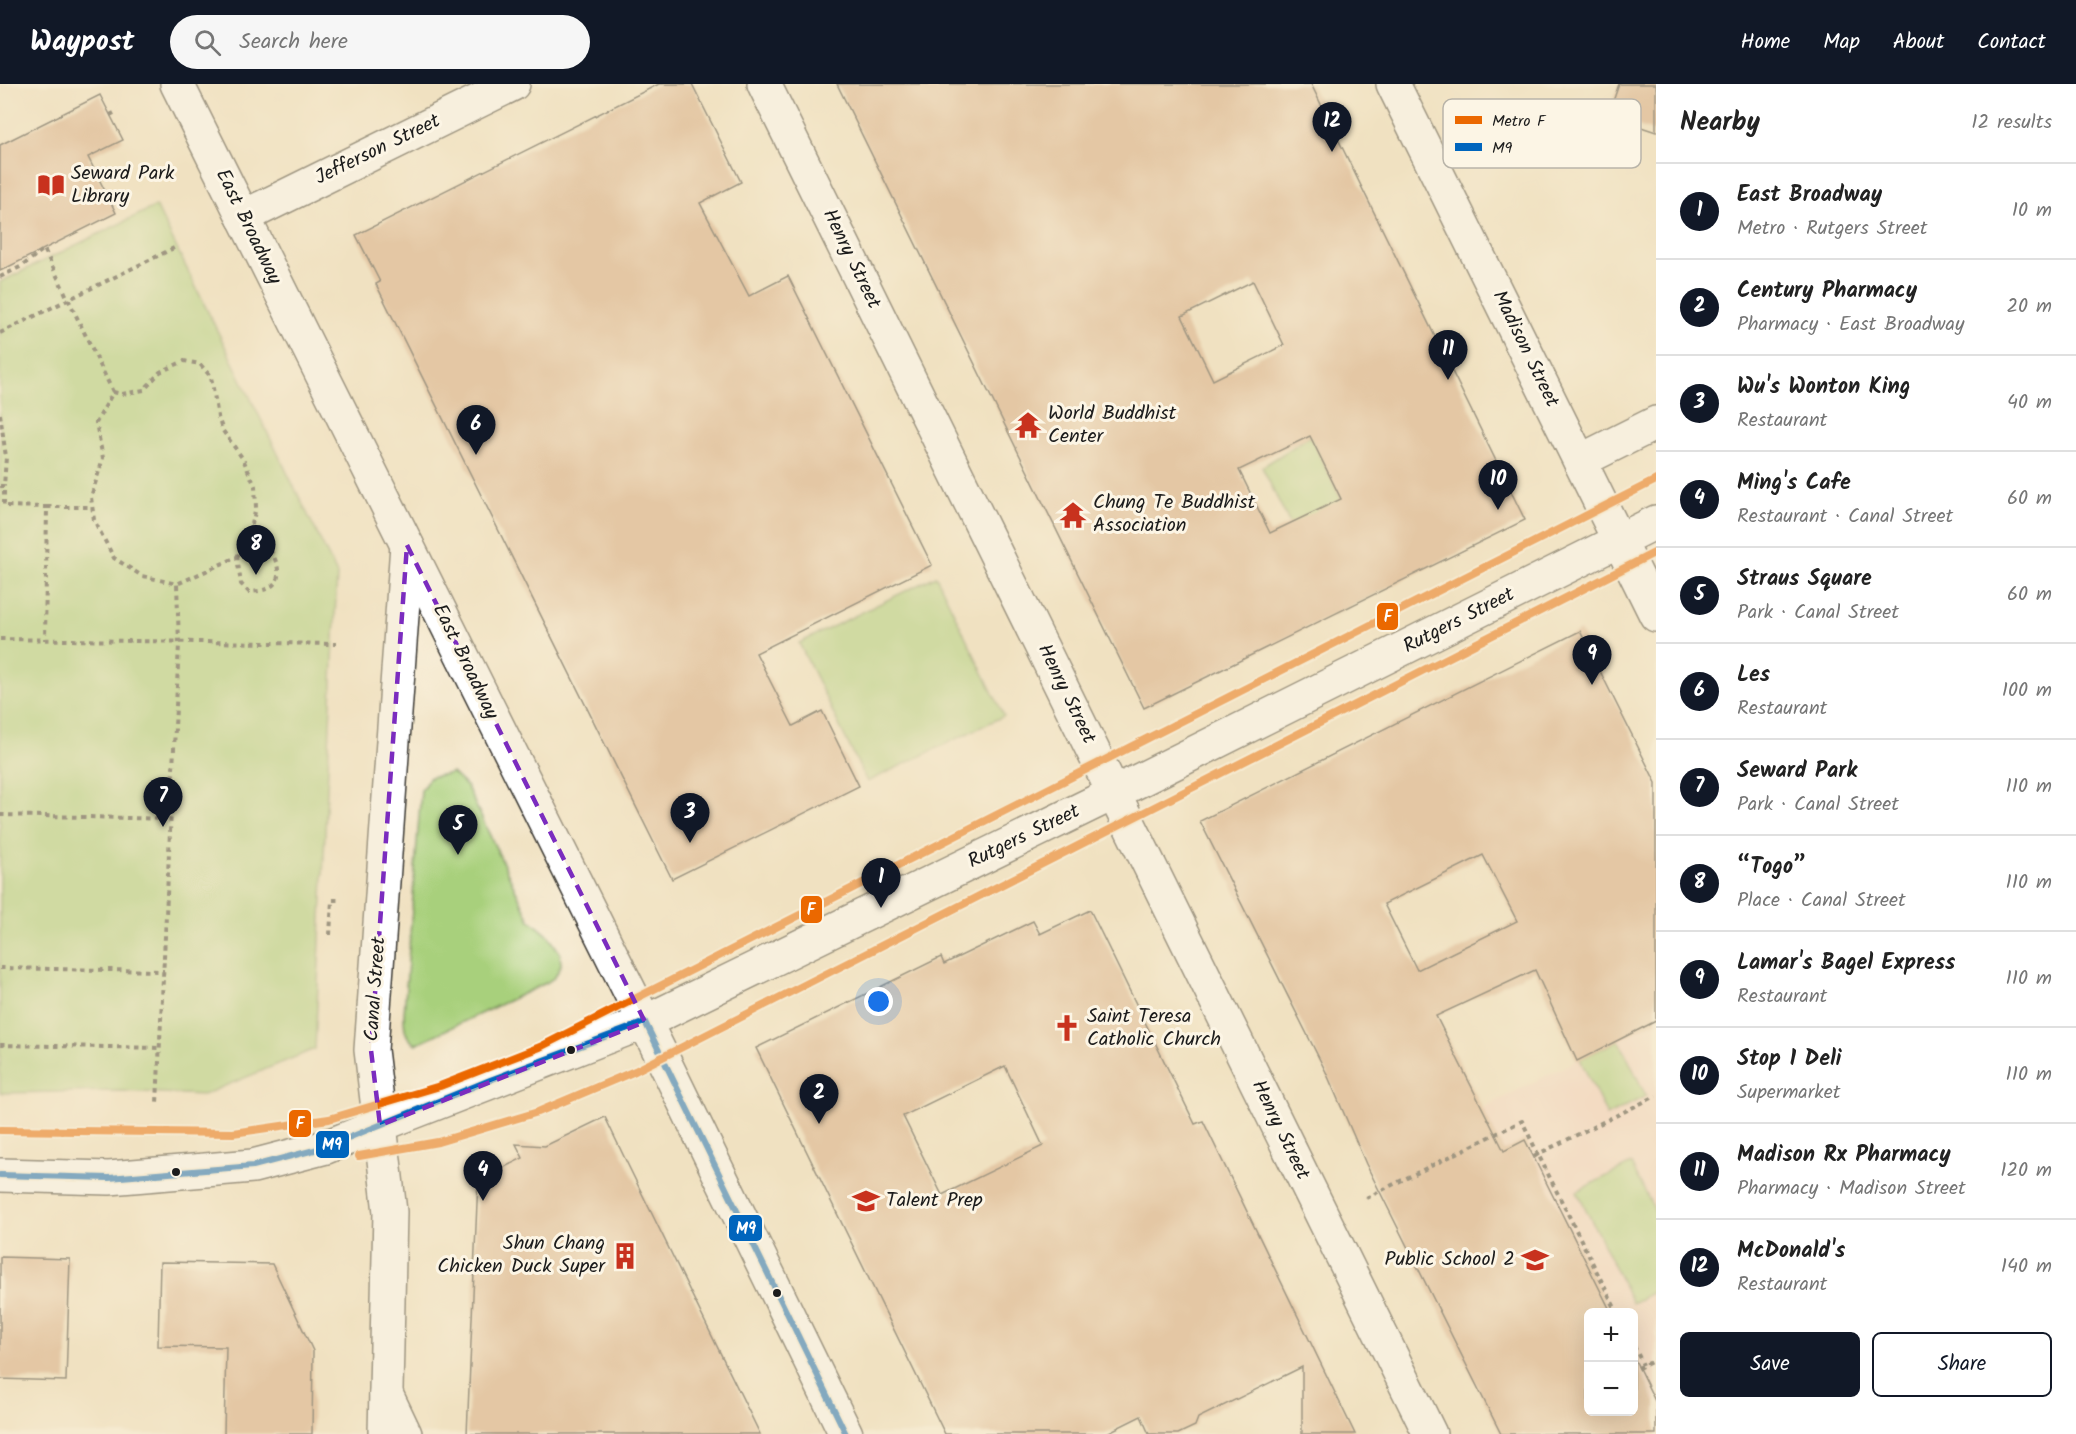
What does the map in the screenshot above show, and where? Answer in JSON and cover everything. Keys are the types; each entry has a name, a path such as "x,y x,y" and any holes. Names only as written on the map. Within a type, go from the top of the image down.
{"street":[{"name":"East Broadway","path":"177,84 645,1022 846,1434"},
{"name":"Jefferson Street","path":"243,217 513,84"},
{"name":"Henry Street","path":"764,84 1430,1434"},
{"name":"Madison Street","path":"1393,84 1656,615"},
{"path":"1580,461 1656,423"},
{"name":"Rutgers Street","path":"0,1175 109,1178 253,1166 326,1147 645,1022 1114,793 1656,522"},
{"name":"Canal Street","path":"385,1434 390,1212 371,1050 407,545"},
{"path":"386,1394 405,1434"}],"path":[{"path":"110,115 118,111"},
{"path":"0,333 176,247"},
{"path":"0,277 22,266 44,249 112,392"},
{"path":"112,392 96,423 103,458 91,497 94,520 114,558 142,576 177,584 237,557 260,549 272,553 279,571 277,581 271,588 249,592 241,584 237,557 250,532 256,508 255,486 243,459 223,431 218,417 211,376 200,364 184,361 160,372 144,390 122,394 112,392"},
{"path":"0,414 6,457 2,486 4,506 92,507"},
{"path":"45,640 47,507"},
{"path":"157,1103 179,644 177,584"},
{"path":"0,639 179,644 336,644"},
{"path":"0,815 171,819"},
{"path":"330,935 332,900 348,900"},
{"path":"0,968 164,971"},
{"path":"0,1045 160,1048"},
{"path":"1534,1157 1656,1095"},
{"path":"1366,1198 1522,1121 1615,1308"},
{"path":"1638,1357 1641,1366 1656,1360"}],"highlighted area":[{"path":"407,545 645,1022 380,1125 371,1050"}],"shaded area":[{"name":"Public School 2","path":"1656,1021 1656,1434 1501,1434 1367,1166"}],"green space":[{"path":"156,206 337,574 315,1049 203,1095 121,1091 0,1093 0,282"},
{"path":"1310,436 1385,589 1334,614 1262,467"},
{"path":"936,576 1004,716 867,782 799,643"},
{"path":"452,773 467,787 530,920 548,935 560,953 561,965 555,977 546,983 416,1044 407,1035 404,1014 421,790 430,777"},
{"path":"1619,1040 1646,1096 1607,1116 1580,1059"},
{"path":"1631,1164 1656,1213 1656,1291 1632,1303 1577,1191"}],"building":[{"path":"659,84 692,84 741,182 700,203 749,296 788,276 932,565 756,653 793,726 822,711 859,786 672,879 376,284 380,282 356,235"},
{"path":"837,84 1311,84 1525,520 1144,708","holes":["1253,281 1284,345 1213,380 1182,316","1310,436 1341,499 1270,533 1239,470"]},
{"path":"1619,84 1656,84 1656,132 1641,127 1641,99 1614,99"},
{"name":"Seward Park Library","path":"100,95 123,140 88,157 116,213 0,271 0,145"},
{"path":"1580,631 1656,783 1656,1021 1577,1061 1535,970 1436,1016 1504,1151 1525,1140 1609,1308 1584,1308 1584,1416 1638,1416 1638,1366 1656,1403 1656,1434 1501,1434 1366,1164 1326,1072 1200,821","holes":["1483,855 1517,921 1417,970 1384,904"]},
{"path":"1090,910 1195,1124 1203,1121 1355,1434 1302,1434 1302,1367 1198,1418 1195,1426 1178,1434 1149,1434 1141,1416 1105,1434 945,1434 756,1048 941,957 944,964 1033,921 1040,934","holes":["1005,1066 1043,1146 942,1195 903,1116"]},
{"path":"605,1117 760,1434 467,1434 478,1180 523,1158 516,1144 545,1146"},
{"path":"0,1257 70,1259 66,1381 0,1379"},
{"path":"160,1262 272,1264 313,1351 312,1434 224,1434 226,1347 158,1346"}],"metro line":[{"name":"F","path":"0,1130 233,1133 329,1119 440,1086 540,1047 1656,480"},
{"name":"F","path":"359,1156 438,1142 538,1112 635,1071 1656,552"}],"transit line":[{"name":"M9","path":"645,1022 846,1434"},
{"name":"M9","path":"0,1175 109,1178 253,1166 326,1147 490,1080 645,1022"}],"place":[{"name":"McDonald's","path":"1332,152"},
{"name":"Seward Park Library","path":"51,185"},
{"name":"Madison Rx Pharmacy","path":"1448,380"},
{"name":"World Buddhist Center","path":"1028,425"},
{"name":"Les","path":"476,455"},
{"name":"Stop 1 Deli","path":"1498,510"},
{"name":"Chung Te Buddhist Association","path":"1073,515"},
{"name":"“Togo”","path":"256,575"},
{"name":"Lamar's Bagel Express","path":"1592,685"},
{"name":"Seward Park","path":"163,827"},
{"name":"Wu's Wonton King","path":"690,843"},
{"name":"Straus Square","path":"458,855"},
{"name":"East Broadway","path":"881,908"},
{"name":"Saint Teresa Catholic Church","path":"1067,1028"},
{"name":"Century Pharmacy","path":"819,1124"},
{"name":"Ming's Cafe","path":"483,1201"},
{"name":"Talent Prep","path":"866,1201"},
{"name":"Shun Chang Chicken Duck Super","path":"625,1256"},
{"name":"Public School 2","path":"1535,1260"}]}
